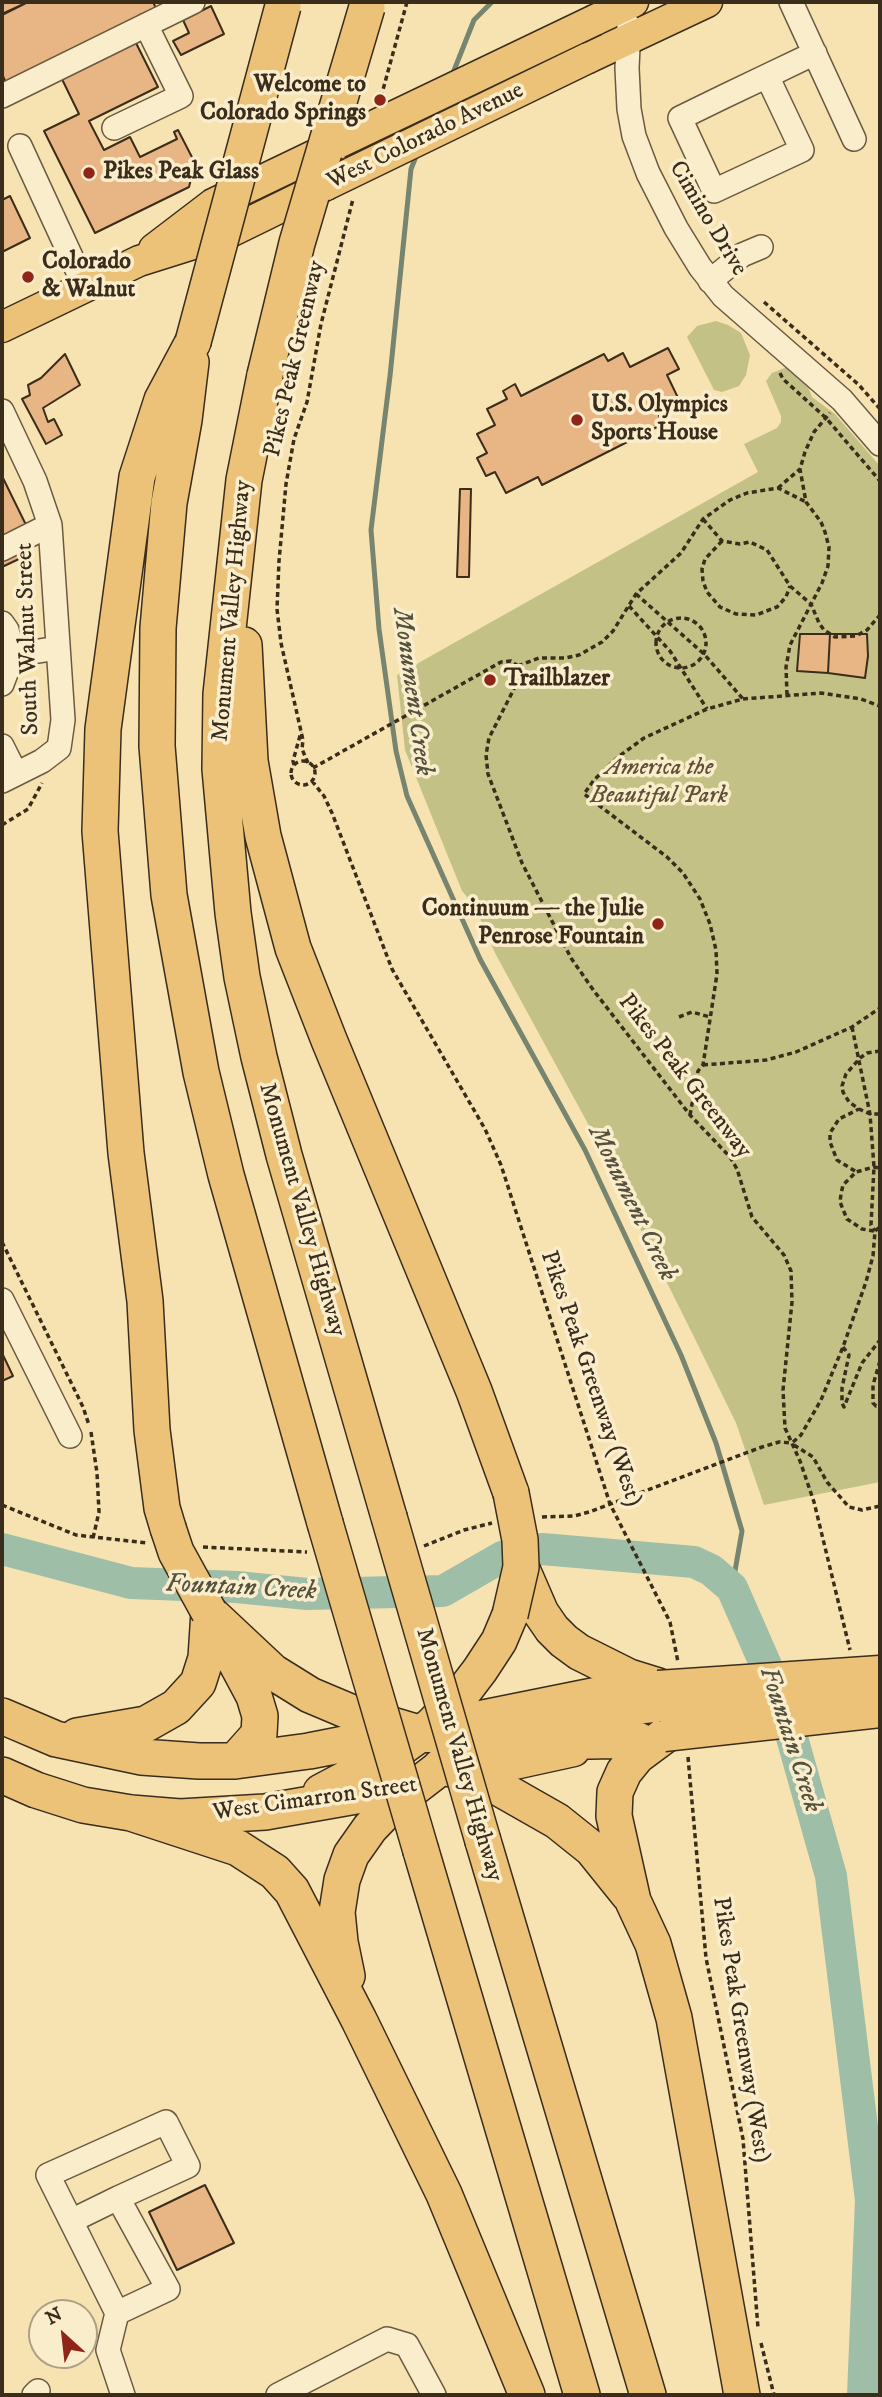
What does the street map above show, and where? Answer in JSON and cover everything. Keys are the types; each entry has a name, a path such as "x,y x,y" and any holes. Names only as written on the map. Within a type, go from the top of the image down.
{"highway":[{"path":"283,4 193,342 184,420 169,503 158,628 157,746 169,895 201,1072 226,1175 421,1851 582,2395"},
{"name":"Monument Valley Highway","path":"367,4 298,243 265,375 244,480 221,694 220,769 231,900 242,977 284,1154 483,1841 648,2395"},
{"path":"193,342 162,400 137,477 103,729 100,831 128,1166 145,1301 152,1430 162,1508 176,1552 254,1696 260,1716 259,1734 235,1761"},
{"path":"238,533 250,761 262,836 293,948 474,1391 511,1493 520,1540 526,1614"},
{"path":"526,1614 552,1629 579,1652 629,1677 664,1714"},
{"path":"265,1812 329,1789 414,1736 461,1695 499,1641 526,1614"},
{"path":"219,1632 273,1672 310,1695 355,1714 414,1736 501,1739"},
{"path":"56,1739 146,1724 176,1707 198,1683 206,1658 219,1632"},
{"path":"359,2020 340,1942 337,1912 342,1880 351,1855 370,1828 393,1804 442,1776 463,1755 562,1719 620,1708 664,1714 880,1690"},
{"path":"664,1714 624,1772 615,1792 614,1816 633,1901 653,1944 674,2018 742,2395"},
{"name":"West Cimarron Street","path":"2,1716 56,1739 141,1757 199,1761 235,1761 414,1736"},
{"path":"414,1736 442,1776 485,1780 577,1835 592,1849 633,1901"},
{"name":"West Cimarron Street","path":"2,1775 36,1790 83,1805 180,1817 265,1812 442,1776"},
{"path":"131,1813 238,1848 275,1872 292,1891 444,2194 527,2395"}],"main road":[{"name":"West Colorado Avenue","path":"139,261 213,204 631,2"},
{"name":"West Colorado Avenue","path":"2,327 139,261 228,233 340,189 628,39 707,2"},
{"name":"West Cimarron Street","path":"442,1776 572,1751 664,1714 880,1671"},
{"name":"West Cimarron Street","path":"414,1736 581,1696 664,1714 880,1712"}],"street":[{"path":"2,96 193,2"},
{"name":"Cimino Drive","path":"631,2 628,39 629,109 648,173 676,228 710,282 755,326 842,400 880,443"},
{"path":"791,2 854,139"},
{"path":"114,128 181,96 146,25"},
{"path":"767,76 802,150 715,191 680,118 767,76 815,53"},
{"path":"20,146 85,287"},
{"path":"710,282 742,255 761,247"},
{"name":"South Walnut Street","path":"2,411 35,481 50,525 64,720 50,755"},
{"path":"2,549 50,525"},
{"path":"2,623 13,655 2,684"},
{"path":"13,655 58,648"},
{"path":"2,746 9,778 50,755"},
{"path":"2,1300 70,1436"},
{"path":"71,2221 188,2166 166,2122 48,2175 71,2221 117,2313 108,2350 123,2395"},
{"path":"117,2313 168,2289 118,2198"},
{"path":"278,2395 387,2339 407,2345 435,2395"}],"path":[{"path":"380,99 408,2"},
{"name":"Pikes Peak Greenway","path":"308,763 302,749 301,730 285,664 277,609 286,484 294,439 307,402 340,189"},
{"path":"777,367 783,379 826,418 880,481"},
{"path":"806,502 800,469 805,452 814,432 834,409"},
{"path":"313,768 501,662 511,661 518,666 528,661 565,658 592,649 613,631 636,594 681,553 703,519 730,500 747,493 778,488 800,469"},
{"path":"778,488 806,502 821,522 829,547 828,566 790,645 786,667 787,695"},
{"path":"703,519 722,541 740,544 750,542 767,550 790,586 811,604 824,631 835,636 856,636 867,630 880,615"},
{"path":"722,541 705,559 702,569 707,592 720,607 736,614 756,615 777,607 786,597 790,586"},
{"path":"636,594 704,654 743,699"},
{"path":"629,606 683,669 707,709"},
{"path":"678,617 689,618 698,623 704,632 704,654 698,662 683,669 667,665 661,660 655,645 657,636 669,621 678,617"},
{"name":"Pikes Peak Greenway","path":"518,666 520,677 489,738 485,755 488,774 522,863 571,958 691,1115 730,1157 737,1169 752,1217 784,1255 791,1271 792,1302 783,1390 785,1428 814,1502 852,1658"},
{"path":"691,1115 698,1071 703,1065 716,974 716,950 710,924 700,899 683,873 667,857 584,794 594,780 618,757 644,738 671,723 707,709 743,699 821,694 861,699 880,706"},
{"name":"Pikes Peak Greenway","path":"295,765 293,761 301,730"},
{"path":"2,825 29,809 43,784 50,755"},
{"path":"308,763 313,768 312,781 304,785 295,782 291,774 295,765 308,763"},
{"name":"Pikes Peak Greenway (West)","path":"312,781 324,796 332,813 392,969 485,1129 501,1165 610,1504 670,1622 664,1714 706,1958 743,2139 758,2332 774,2395"},
{"path":"703,1065 766,1060 796,1052 852,1027 880,1009"},
{"path":"679,1017 692,1012 710,1017"},
{"path":"852,1027 870,1114 874,1167 872,1225 879,1229"},
{"path":"880,1051 867,1053 860,1058 846,1073 842,1086 845,1097 859,1109 870,1114 880,1114"},
{"path":"856,1172 837,1160 830,1142 830,1133 839,1119 859,1109"},
{"path":"879,1229 862,1229 854,1225 843,1211 840,1202 843,1185 856,1172 880,1168"},
{"path":"792,1443 801,1435 821,1400 843,1347 866,1282 879,1229"},
{"path":"843,1347 849,1355 842,1388 844,1407 862,1363 880,1340"},
{"path":"880,1361 873,1385 873,1402 876,1406 880,1405"},
{"path":"610,1504 779,1442 792,1443 813,1457 827,1482 849,1507 862,1510 880,1506"}],"green space":[{"path":"716,321 741,333 750,355 746,375 739,386 722,392 714,390 687,337 697,326"},
{"name":"America the Beautiful Park","path":"787,367 805,379 812,397 835,414 880,466 880,1482 764,1505 736,1423 698,1345 587,1122 495,953 474,905 462,891 405,750 397,675 758,472 744,444 777,428 781,422 766,381 772,373"}],"building":[{"path":"2,2 28,2 2,14"},
{"path":"28,2 153,2 157,10 6,83 2,74 2,15"},
{"path":"211,6 224,34 181,55 173,41 189,33 183,20"},
{"path":"133,37 158,87 89,121 104,150 130,137 140,157 177,139 174,132 178,130 195,163 189,187 95,233 44,131 79,114 59,73"},
{"path":"10,196 30,238 2,252 2,200"},
{"name":"U.S. Olympics Sports House","path":"668,348 679,369 667,375 681,404 659,416 663,424 542,485 538,477 506,493 495,472 486,476 477,458 487,453 477,434 495,425 487,409 507,399 503,391 515,384 521,396 604,354 608,361 623,353 630,367"},
{"path":"65,354 80,385 43,408 48,422 54,419 62,435 46,444 22,399 30,395 28,385 41,378"},
{"path":"2,476 29,531 2,544"},
{"path":"460,489 471,489 469,577 457,577"},
{"path":"24,548 27,554 30,590 23,590 21,558 2,567 2,559"},
{"path":"800,634 830,634 828,673 797,671"},
{"path":"830,634 867,634 865,678 828,673"},
{"path":"2,1353 13,1376 2,1381"},
{"path":"205,2185 234,2243 177,2270 149,2212"}],"waterway":[{"name":"Monument Creek","path":"451,78 474,20 492,2"},
{"name":"Monument Creek","path":"417,154 411,169 371,530 379,629 396,751 407,796 480,959 585,1150 681,1355 716,1443 742,1531 732,1588"},
{"name":"Fountain Creek","path":"2,1549 131,1583 237,1587 307,1594 443,1591 502,1557 542,1549 694,1562 711,1570 732,1588 782,1702 831,1876 871,2200 863,2395"}],"place":[{"name":"Welcome to Colorado Springs","path":"380,100"},
{"name":"Pikes Peak Glass","path":"89,173"},
{"name":"Colorado & Walnut","path":"28,277"},
{"name":"U.S. Olympics Sports House","path":"577,420"},
{"name":"Trailblazer","path":"490,680"},
{"name":"Continuum — the Julie Penrose Fountain","path":"658,924"}]}
